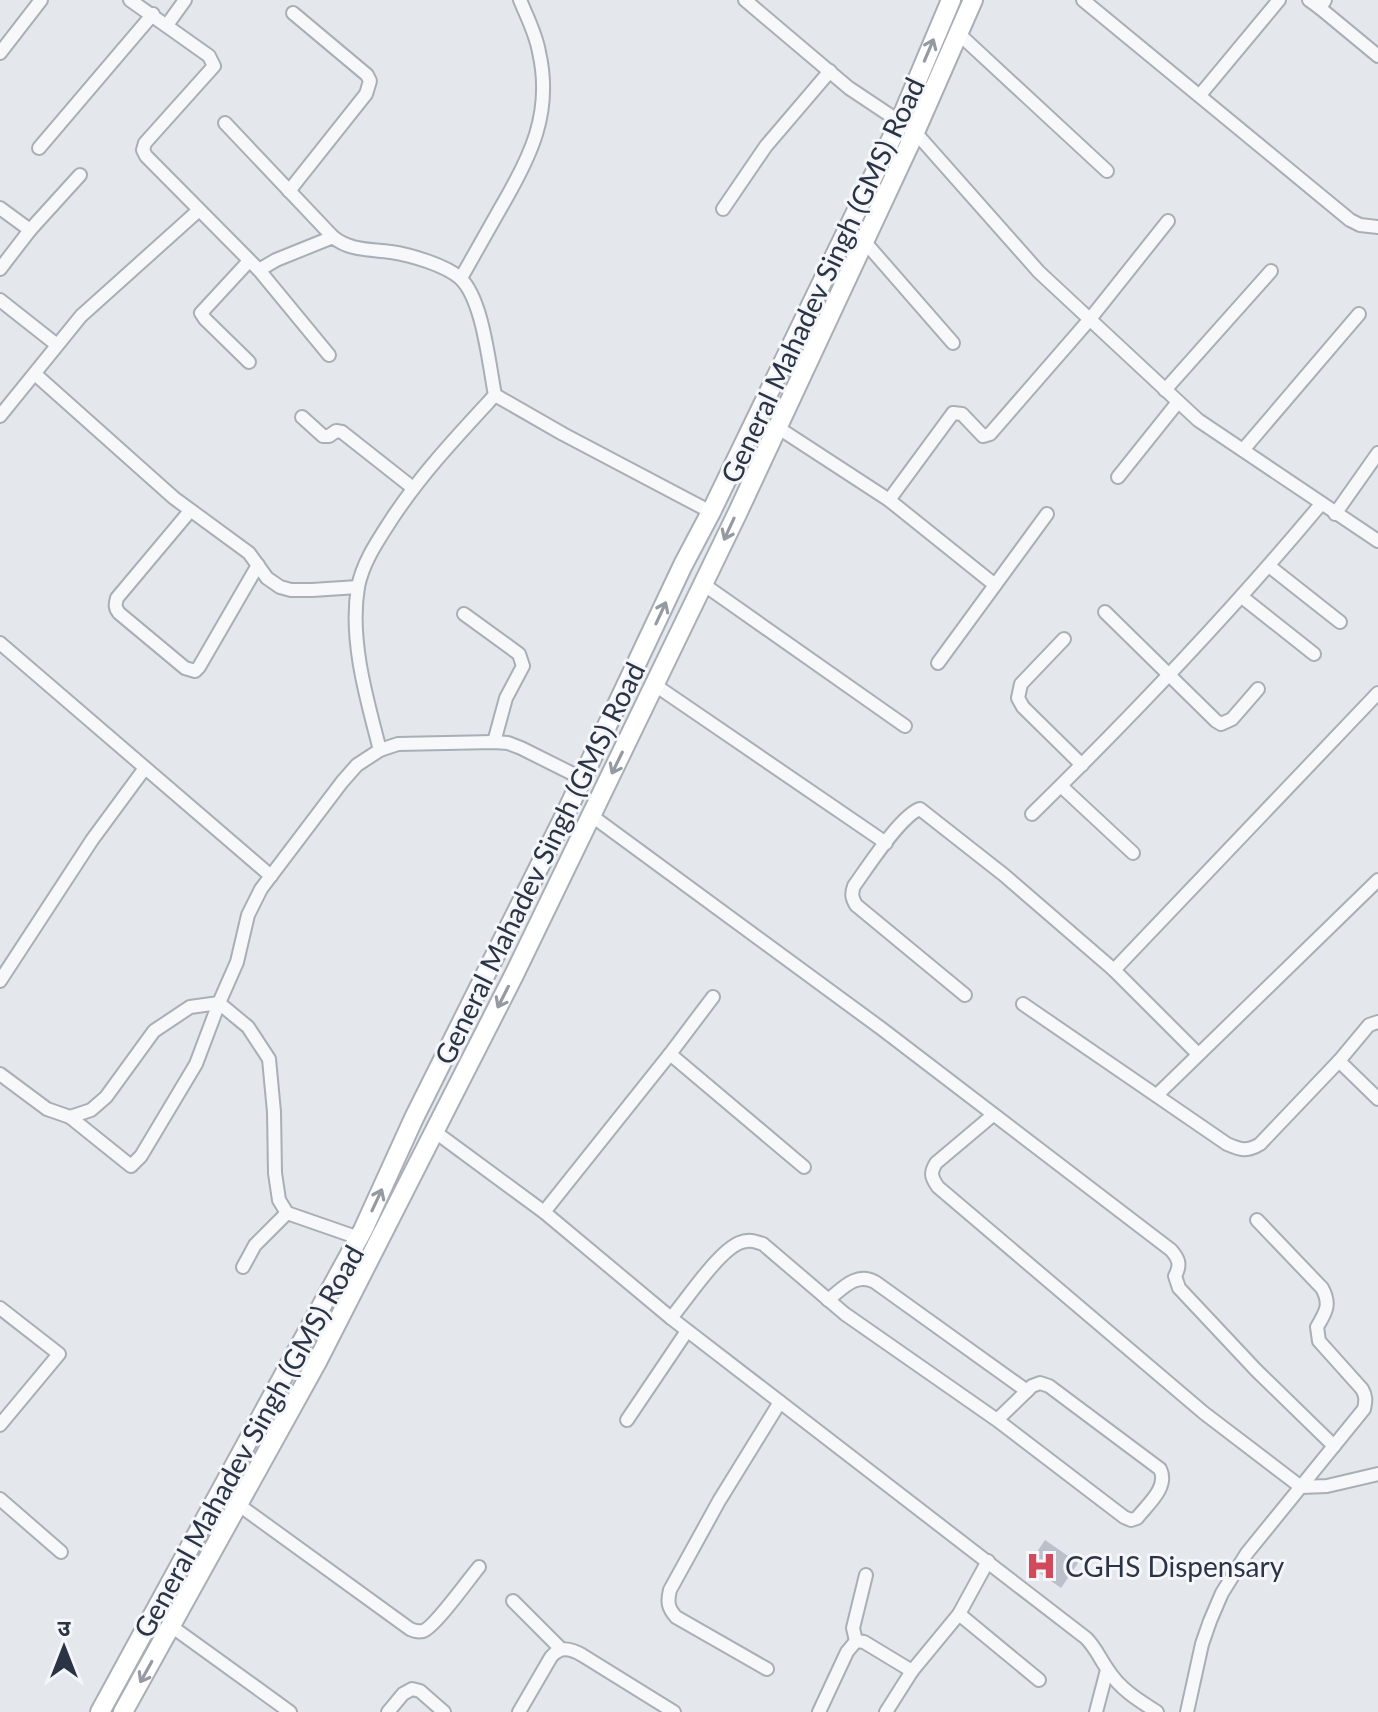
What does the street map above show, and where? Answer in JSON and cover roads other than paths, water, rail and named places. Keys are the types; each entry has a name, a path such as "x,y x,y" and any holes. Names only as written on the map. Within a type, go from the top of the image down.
{"street":[{"path":"0,53 41,0"},
{"path":"130,0 209,56 214,66 145,143 143,150 149,162 254,266 329,355"},
{"path":"167,25 185,0"},
{"path":"461,278 521,172 535,141 543,108 539,51 520,0"},
{"path":"745,0 849,88 907,126 1039,272 1198,420 1378,541"},
{"name":"General Mahadev Singh (GMS) Road","path":"100,1712 359,1238 414,1118 564,817 683,565 907,126 951,0"},
{"path":"123,1712 317,1362 514,975 655,685 864,241 907,126 973,0"},
{"path":"1083,0 1350,220 1360,225 1378,227"},
{"path":"1200,95 1279,0"},
{"path":"1318,3 1378,56"},
{"path":"289,191 366,94 370,81 367,75 293,13"},
{"path":"39,148 153,14"},
{"path":"958,33 1107,171"},
{"path":"723,209 766,146 830,71"},
{"path":"225,123 340,242 420,259 461,278 473,296 480,318 495,395 711,512"},
{"path":"0,269 30,230 80,175"},
{"path":"0,208 30,230"},
{"path":"0,416 91,307 199,210"},
{"path":"889,500 953,413 962,414 983,436 990,434 1090,319 1168,221"},
{"path":"249,362 201,313 254,266 333,237"},
{"path":"864,241 953,343"},
{"path":"1165,390 1271,271"},
{"path":"0,300 57,345"},
{"path":"1243,450 1359,314"},
{"path":"35,374 190,511 239,544 267,578 280,587 291,590 358,587"},
{"path":"380,750 360,663 356,618 358,587 374,546 413,488 445,448 495,395"},
{"path":"1118,477 1178,402"},
{"path":"302,417 323,436 342,432 413,488"},
{"path":"777,427 889,500 995,585"},
{"path":"1335,514 1378,453"},
{"path":"1032,814 1242,597 1321,504"},
{"path":"190,511 115,604 119,613 185,668 195,671 199,667 258,565"},
{"path":"938,663 1047,514"},
{"path":"1269,566 1340,622"},
{"path":"703,584 905,726"},
{"path":"1242,597 1314,654"},
{"path":"1105,612 1221,724 1232,719 1258,689"},
{"path":"464,614 519,654 522,660 520,672 506,698 494,742"},
{"path":"1064,639 1021,684 1018,698 1023,707 1082,765"},
{"path":"0,643 271,876"},
{"path":"655,685 886,843"},
{"path":"1114,970 1378,693"},
{"path":"0,1074 47,1109 70,1117 131,1166 141,1156 196,1064 237,962 248,915 261,889 357,765 380,750 398,744 494,742 521,748 581,778"},
{"path":"0,981 92,840 145,768"},
{"path":"1061,786 1133,853"},
{"path":"965,995 856,905 851,893 886,843 913,811 920,809 1004,875 1114,970 1198,1054"},
{"path":"592,816 882,1029 1171,1250 1179,1262 1175,1276 1179,1288 1256,1370 1334,1446"},
{"path":"1157,1095 1378,880"},
{"path":"544,1212 713,997"},
{"path":"70,1117 91,1110 106,1097 154,1031 190,1007 219,1003 248,1027 269,1059 279,1200 287,1213 359,1238"},
{"path":"1023,1004 1227,1144 1241,1150 1251,1150 1260,1144 1369,1025 1378,1022"},
{"path":"670,1054 804,1167"},
{"path":"1339,1061 1378,1099"},
{"path":"993,1115 936,1163 931,1172 938,1187 1204,1413 1301,1487 1327,1486 1378,1474"},
{"path":"434,1131 544,1212 687,1331 1086,1638 1128,1694 1157,1712"},
{"path":"243,1267 255,1245 287,1213"},
{"path":"1187,1712 1202,1644 1222,1593 1247,1553 1364,1409 1366,1396 1319,1341 1317,1327 1327,1310 1322,1288 1257,1220"},
{"path":"671,1318 725,1251 750,1240 763,1244 845,1314 997,1420 1124,1517 1131,1520 1137,1518 1163,1484 1164,1476 1160,1469 1049,1386 1040,1383 1027,1391 997,1420"},
{"path":"828,1300 854,1280 867,1278 1027,1391"},
{"path":"0,1308 59,1354 0,1425"},
{"path":"627,1420 687,1331"},
{"path":"767,1669 676,1617 668,1605 668,1598 719,1501 780,1402"},
{"path":"0,1499 61,1552"},
{"path":"239,1505 418,1632 426,1630 437,1619 479,1567"},
{"path":"886,1712 912,1671 959,1614 988,1561"},
{"path":"856,1641 853,1628 866,1575"},
{"path":"513,1601 561,1649"},
{"path":"959,1614 1039,1680"},
{"path":"171,1626 290,1712"},
{"path":"856,1641 864,1642 912,1671"},
{"path":"819,1712 847,1652 856,1641"},
{"path":"519,1712 551,1657 561,1649 572,1649 674,1712"},
{"path":"1096,1712 1107,1670"},
{"path":"388,1712 403,1694 412,1689 420,1691 444,1712"}],"place":[{"name":"CGHS Dispensary","path":"1041,1566"}]}
